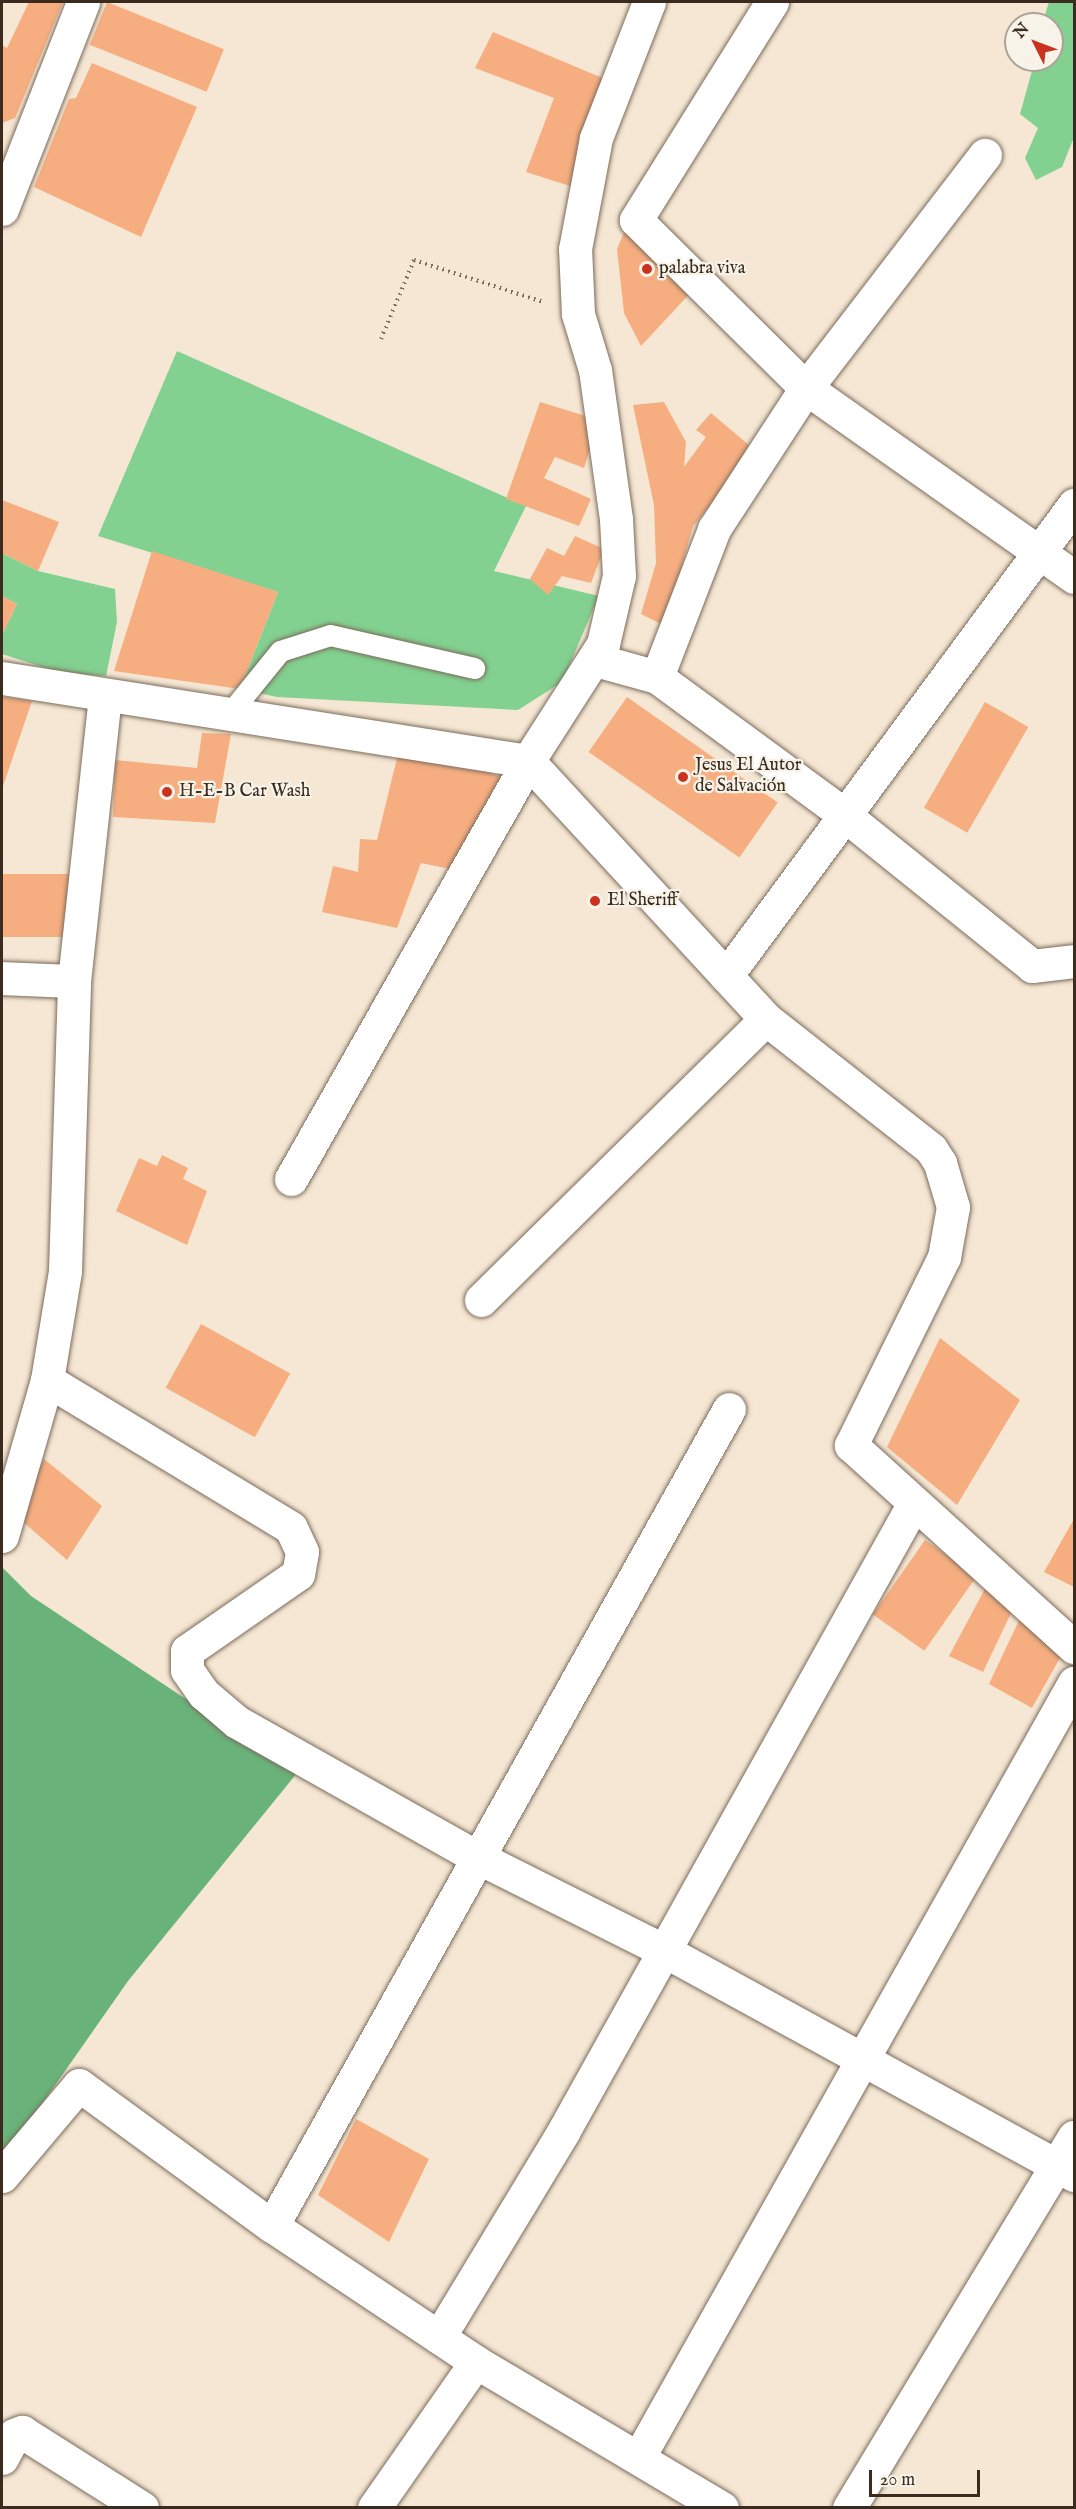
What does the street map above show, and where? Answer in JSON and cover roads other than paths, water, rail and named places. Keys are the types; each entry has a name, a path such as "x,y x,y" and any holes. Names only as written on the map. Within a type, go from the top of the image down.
{"street":[{"path":"2,209 11,153 83,2"},
{"path":"291,1179 528,761 596,660 619,576 610,464 595,370 578,314 575,249 596,138 649,2"},
{"path":"772,2 636,220 806,388 1074,577"},
{"path":"657,677 714,530 806,388 985,155"},
{"path":"726,976 842,813 1074,505"},
{"path":"596,660 657,677 842,813 1032,966 1074,961"},
{"path":"2,678 528,761 766,1019 931,1149 948,1180 953,1207 944,1257 852,1439 854,1451 1074,1647"},
{"path":"2,1536 47,1380 65,1271 74,981 105,696"},
{"path":"2,978 74,981"},
{"path":"482,1300 766,1019"},
{"path":"47,1380 291,1528 302,1552 298,1574 187,1651 187,1670 204,1694 237,1722 475,1856 661,1949 1066,2171"},
{"path":"272,2226 475,1856 729,1409"},
{"path":"439,2337 562,2132 661,1949 914,1503"},
{"path":"640,2455 1074,1683"},
{"path":"2,2176 79,2085 272,2226 477,2362 640,2455 722,2508"},
{"path":"849,2508 1066,2171 1074,2137"},
{"path":"374,2508 477,2362"},
{"path":"2,2458 14,2435 22,2432 142,2508"}],"lane":[{"path":"229,714 280,651 330,634 474,668"}],"place":[{"name":"palabra viva","path":"647,269"},
{"name":"Jesus El Autor de Salvación","path":"683,777"},
{"name":"H-E-B Car Wash","path":"167,792"},
{"name":"El Sheriff","path":"595,901"}]}
